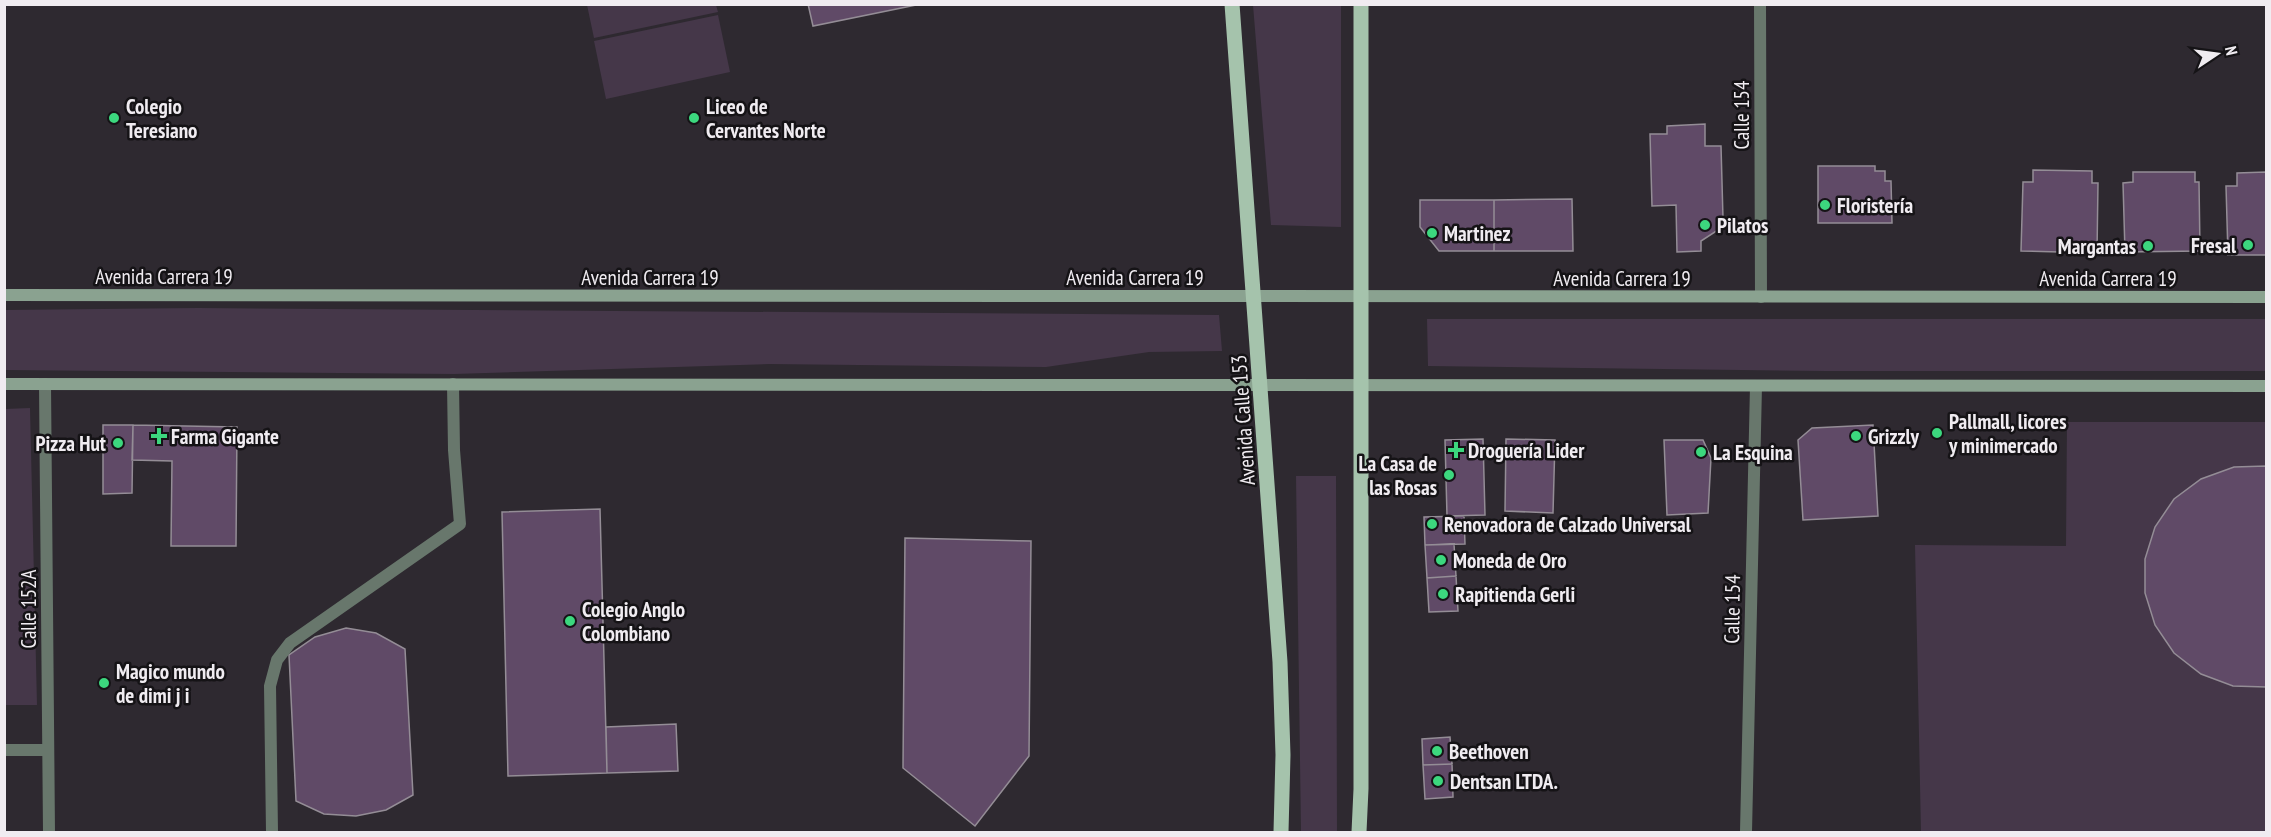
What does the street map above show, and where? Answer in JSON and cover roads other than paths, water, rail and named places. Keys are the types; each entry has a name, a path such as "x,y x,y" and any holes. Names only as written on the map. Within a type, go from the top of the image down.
{"main road":[{"name":"Avenida Calle 153","path":"1232,4 1280,662 1283,755 1281,832"},
{"path":"1359,832 1361,789 1361,4"},
{"name":"Avenida Carrera 19","path":"4,295 2266,297"},
{"path":"4,384 2266,386"}],"street":[{"name":"Calle 154","path":"1760,4 1761,297"},
{"name":"Calle 152A","path":"45,384 49,832"},
{"path":"272,832 270,686 277,660 290,643 460,524 454,450 453,384"},
{"name":"Calle 154","path":"1746,832 1756,386"},
{"path":"4,750 48,750"}],"place":[{"name":"Colegio Teresiano","path":"114,118"},
{"name":"Liceo de Cervantes Norte","path":"694,118"},
{"name":"Floristería","path":"1825,205"},
{"name":"Pilatos","path":"1705,225"},
{"name":"Martinez","path":"1432,233"},
{"name":"Fresal","path":"2248,245"},
{"name":"Margantas","path":"2148,246"},
{"name":"Pallmall, licores y minimercado","path":"1937,433"},
{"name":"Farma Gigante","path":"159,436"},
{"name":"Grizzly","path":"1856,436"},
{"name":"Pizza Hut","path":"118,443"},
{"name":"Droguería Lider","path":"1456,450"},
{"name":"La Esquina","path":"1701,452"},
{"name":"La Casa de las Rosas","path":"1449,475"},
{"name":"Renovadora de Calzado Universal","path":"1432,524"},
{"name":"Moneda de Oro","path":"1441,560"},
{"name":"Rapitienda Gerli","path":"1443,594"},
{"name":"Colegio Anglo Colombiano","path":"570,621"},
{"name":"Magico mundo de dimi j i","path":"104,683"},
{"name":"Beethoven","path":"1437,751"},
{"name":"Dentsan LTDA.","path":"1438,781"}]}
